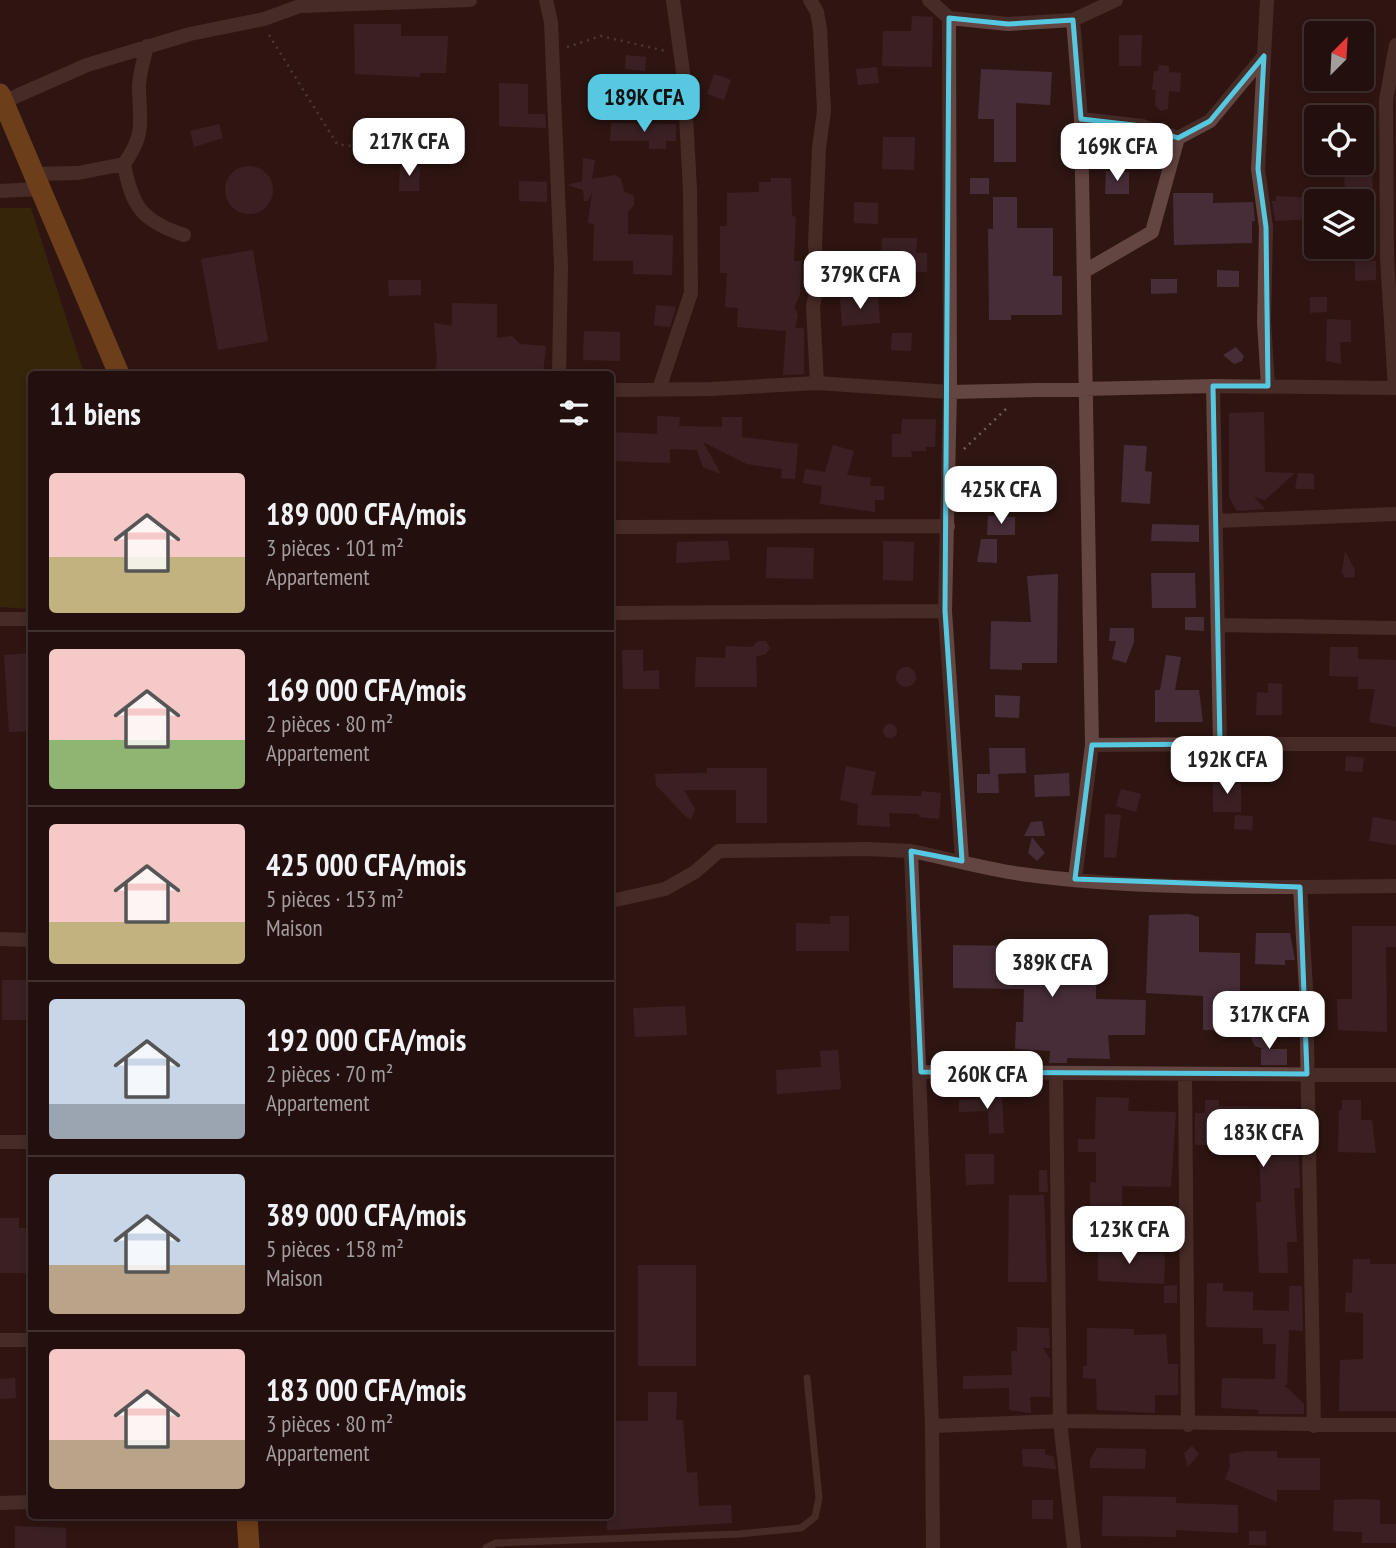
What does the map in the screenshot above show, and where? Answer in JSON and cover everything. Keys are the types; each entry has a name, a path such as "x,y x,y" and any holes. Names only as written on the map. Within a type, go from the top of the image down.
{"highway":[{"path":"2,98 118,371"},
{"path":"247,1519 248,1548"}],"street":[{"path":"2,98 87,65 147,46 264,19 299,3 470,0"},
{"path":"546,0 551,22 561,266 559,371"},
{"path":"659,389 691,293 690,190 684,79 673,0"},
{"path":"810,0 817,12 820,29 824,111 819,148 816,245 818,280 813,307 817,383"},
{"path":"929,0 949,18 1008,24 1073,20 1116,0"},
{"path":"1267,0 1258,169 1266,227 1264,322 1268,386"},
{"path":"949,18 950,392 945,611 962,861"},
{"path":"1073,20 1081,119 1085,271 1092,745 1074,879"},
{"path":"614,390 817,383 950,392 1213,386 1395,388 1387,257 1386,100 1396,45"},
{"path":"0,191 124,164 138,145 142,124 138,87 147,46"},
{"path":"1081,119 1142,126 1178,138 1210,121 1264,56"},
{"path":"1085,271 1152,232 1178,138"},
{"path":"124,164 130,197 157,226 184,235"},
{"path":"1213,386 1220,625 1220,744"},
{"path":"1216,521 1396,513"},
{"path":"614,527 948,526"},
{"path":"614,613 945,611"},
{"path":"0,619 28,619"},
{"path":"1220,625 1396,628"},
{"path":"1092,745 1396,744"},
{"path":"614,900 665,889 695,872 719,851 911,851 1019,874 1074,879 1300,887 1396,886"},
{"path":"911,851 921,1072 933,1548"},
{"path":"1300,887 1307,1074 1314,1426"},
{"path":"0,939 28,940"},
{"path":"921,1072 1396,1075"},
{"path":"1056,1074 1060,1421 1074,1548"},
{"path":"1185,1075 1188,1424"},
{"path":"0,1142 28,1142"},
{"path":"0,1340 28,1340"},
{"path":"932,1426 1060,1421 1396,1425"},
{"path":"0,1503 28,1502"}],"lane":[{"path":"486,1548 496,1543 739,1534 802,1528 815,1517 819,1498 807,1378"}],"path":[{"path":"264,19 268,35 338,144 355,148 382,144 412,131"},
{"path":"551,52 601,36 678,55 684,79"},
{"path":"949,464 1025,391"}],"highlighted area":[{"path":"949,18 1008,24 1073,20 1081,119 1142,126 1178,138 1210,121 1264,56 1258,169 1266,227 1268,386 1213,386 1220,744 1092,745 1075,879 1300,887 1307,1074 921,1072 911,851 962,861 945,611"}],"shaded area":[{"path":"0,208 31,208 83,371 28,371 28,609 0,607"}],"building":[{"path":"912,16 933,17 932,67 882,66 883,31 911,31"},
{"path":"354,24 401,24 401,36 448,36 446,73 420,73 420,77 355,74"},
{"path":"1119,35 1142,35 1141,66 1119,66"},
{"path":"626,55 646,57 645,71 625,69"},
{"path":"1159,65 1169,66 1169,72 1181,73 1180,92 1169,91 1168,109 1161,111 1155,105 1156,90 1152,90 1154,71 1158,71"},
{"path":"877,67 879,83 858,85 856,69"},
{"path":"981,69 1052,72 1050,105 1016,103 1016,162 994,162 994,119 978,119"},
{"path":"714,74 731,80 724,100 707,94"},
{"path":"499,83 528,84 528,114 545,114 546,128 499,126"},
{"path":"611,123 676,124 676,141 666,141 666,149 649,149 649,141 610,141"},
{"path":"219,124 223,138 194,147 190,131"},
{"path":"1126,134 1139,135 1138,145 1125,144"},
{"path":"883,137 915,137 914,170 882,169"},
{"path":"583,158 595,160 592,179 615,175 621,179 624,191 634,196 634,205 628,212 628,234 673,235 672,275 633,274 633,261 593,261 594,224 588,223 592,192 588,201 584,201 583,190 567,185 582,181"},
{"path":"400,165 420,166 419,191 399,191"},
{"path":"249,166 266,173 273,190 266,207 249,214 232,207 225,190 232,173"},
{"path":"1106,171 1129,172 1129,194 1105,194"},
{"path":"1344,175 1372,175 1373,189 1345,189"},
{"path":"771,178 791,178 792,216 796,217 794,261 802,261 800,295 794,307 798,315 795,328 804,328 804,374 783,375 786,331 737,327 738,308 725,307 727,273 720,273 720,226 727,226 727,193 759,192 759,182 771,182"},
{"path":"970,178 989,178 989,194 970,194"},
{"path":"519,181 547,182 547,202 519,201"},
{"path":"1173,193 1213,193 1213,203 1253,202 1255,221 1252,221 1252,243 1174,245"},
{"path":"1276,196 1304,197 1304,220 1275,221 1272,201 1276,201"},
{"path":"993,197 1017,197 1017,228 1053,228 1053,276 1062,276 1062,315 1011,315 1011,320 989,320 988,229 993,229"},
{"path":"854,202 878,203 878,224 854,223"},
{"path":"882,238 917,238 916,253 927,253 927,272 902,272 902,260 881,260"},
{"path":"253,250 268,341 218,350 201,259"},
{"path":"1355,261 1376,261 1376,280 1355,281"},
{"path":"1217,270 1239,271 1239,287 1217,287"},
{"path":"1151,279 1177,279 1177,293 1151,294"},
{"path":"388,280 421,280 421,295 389,296"},
{"path":"878,296 880,323 842,326 840,298"},
{"path":"1310,297 1327,297 1327,312 1310,313"},
{"path":"452,303 497,304 497,338 512,336 520,344 546,346 543,371 435,371 434,323 452,326"},
{"path":"656,305 676,307 670,327 654,325"},
{"path":"1327,319 1351,320 1351,342 1340,342 1341,364 1326,361"},
{"path":"584,331 620,332 620,361 583,360"},
{"path":"892,333 912,333 911,351 891,350"},
{"path":"1236,347 1244,356 1242,361 1234,364 1223,355"},
{"path":"1264,412 1265,472 1295,473 1265,500 1254,497 1265,509 1237,511 1229,497 1229,413"},
{"path":"657,416 680,417 679,426 722,427 722,417 742,417 742,437 798,444 795,479 781,478 782,469 747,464 703,442 721,474 703,467 697,450 670,449 670,463 614,461 614,432 657,434"},
{"path":"902,419 936,419 935,447 926,447 926,451 911,451 912,457 892,457 892,434 901,434"},
{"path":"833,445 854,451 847,475 871,478 870,486 884,486 884,500 875,500 875,512 820,504 822,486 803,483 805,469 825,472"},
{"path":"1124,445 1147,446 1145,471 1152,472 1150,504 1121,502"},
{"path":"1298,473 1314,474 1314,489 1295,489"},
{"path":"988,516 1015,517 1015,535 987,535"},
{"path":"1152,524 1199,525 1199,542 1151,541"},
{"path":"981,539 997,539 997,563 977,562"},
{"path":"728,541 730,560 676,563 677,542"},
{"path":"883,541 914,542 913,581 883,580"},
{"path":"767,547 814,548 813,579 766,578"},
{"path":"1345,551 1355,570 1354,577 1345,578 1342,572"},
{"path":"1151,573 1195,573 1196,608 1152,608"},
{"path":"1058,574 1057,663 1022,663 1022,670 990,669 991,621 1031,622 1027,576"},
{"path":"1185,617 1204,617 1204,631 1185,630"},
{"path":"1110,628 1134,628 1134,642 1126,663 1112,659 1116,641 1109,641"},
{"path":"758,641 766,641 770,648 766,654 756,657 757,687 695,687 696,657 725,658 726,646 752,647"},
{"path":"1330,647 1358,647 1358,659 1396,660 1396,727 1369,722 1375,689 1358,689 1358,677 1329,676"},
{"path":"622,650 643,650 643,671 659,670 659,689 623,689"},
{"path":"28,653 28,731 9,732 4,655"},
{"path":"1166,655 1181,657 1175,690 1199,690 1203,722 1155,722 1155,690 1160,690"},
{"path":"906,667 913,670 916,677 913,684 906,687 899,684 896,677 899,670"},
{"path":"1268,683 1282,684 1282,715 1256,715 1257,692 1268,693"},
{"path":"995,695 1020,696 1019,718 995,717"},
{"path":"887,724 893,724 897,731 893,738 887,738 883,734 883,728"},
{"path":"989,748 1025,748 1026,773 998,774 999,793 977,793 977,774 990,774"},
{"path":"1346,756 1364,758 1362,772 1345,771"},
{"path":"846,766 876,772 871,795 921,796 922,791 941,793 939,819 919,817 919,814 889,813 890,827 857,825 858,804 840,800"},
{"path":"707,768 767,768 767,823 736,823 736,790 684,790 695,809 691,819 656,785 655,774 707,773"},
{"path":"1069,773 1070,796 1035,797 1034,775"},
{"path":"1213,779 1241,779 1241,812 1213,812"},
{"path":"1121,789 1141,794 1136,812 1116,806"},
{"path":"1105,814 1121,815 1116,858 1104,857"},
{"path":"1235,815 1253,816 1252,830 1234,829"},
{"path":"1373,817 1396,821 1396,845 1369,841"},
{"path":"1042,821 1045,836 1024,836 1031,822"},
{"path":"1032,837 1045,853 1037,861 1028,853"},
{"path":"1189,914 1199,917 1199,952 1240,953 1240,1012 1225,1008 1224,1030 1203,1030 1203,996 1146,993 1149,915"},
{"path":"830,916 849,916 849,951 796,951 796,923 830,924"},
{"path":"1352,926 1396,926 1396,947 1386,947 1387,1032 1338,1030 1337,999 1352,999"},
{"path":"1256,933 1290,933 1295,960 1285,960 1285,965 1255,964"},
{"path":"953,945 1026,946 1027,954 1096,955 1096,999 1146,1000 1145,1035 1108,1035 1110,1059 1067,1058 1067,1063 1049,1063 1050,1051 1015,1049 1016,1022 1023,1022 1024,989 953,988"},
{"path":"2,980 28,980 28,1020 2,1020"},
{"path":"685,1006 687,1035 635,1037 633,1008"},
{"path":"1250,1009 1266,1015 1263,1032 1253,1022"},
{"path":"1256,1026 1266,1036 1268,1049 1287,1049 1287,1065 1261,1065 1261,1049 1264,1049 1255,1046 1251,1039"},
{"path":"838,1050 841,1089 777,1094 776,1070 821,1067 820,1051"},
{"path":"1002,1097 1004,1133 989,1134 988,1111 959,1112 959,1100"},
{"path":"1096,1097 1129,1098 1128,1111 1176,1112 1171,1187 1122,1186 1122,1216 1090,1215 1090,1182 1096,1183 1096,1152 1078,1152 1078,1139 1095,1139"},
{"path":"1205,1100 1219,1100 1219,1106 1297,1108 1300,1188 1294,1188 1297,1242 1287,1242 1288,1273 1259,1273 1256,1202 1261,1202 1259,1145 1195,1145 1195,1113 1205,1113"},
{"path":"1342,1100 1361,1100 1361,1120 1372,1120 1376,1153 1338,1152 1339,1110 1342,1110"},
{"path":"965,1154 994,1154 994,1184 966,1185"},
{"path":"1039,1170 1047,1170 1048,1192 1039,1192"},
{"path":"1009,1195 1044,1195 1047,1282 1008,1282"},
{"path":"0,1218 19,1218 19,1228 28,1228 28,1273 0,1273"},
{"path":"1098,1243 1123,1244 1123,1253 1165,1254 1164,1284 1098,1281"},
{"path":"1353,1259 1370,1259 1370,1264 1396,1264 1396,1411 1339,1411 1340,1360 1363,1359 1363,1313 1345,1312 1346,1292 1352,1293"},
{"path":"638,1265 696,1265 696,1366 638,1366"},
{"path":"1207,1283 1223,1283 1223,1291 1253,1292 1253,1310 1289,1311 1289,1286 1302,1286 1303,1331 1289,1330 1287,1385 1284,1385 1304,1404 1304,1414 1258,1414 1259,1410 1221,1408 1222,1378 1275,1379 1276,1344 1263,1344 1261,1328 1206,1327"},
{"path":"1177,1285 1177,1303 1164,1303 1164,1286"},
{"path":"1017,1327 1049,1328 1050,1348 1043,1348 1050,1359 1050,1397 1030,1397 1031,1413 1009,1410 1009,1388 963,1389 963,1376 1012,1375 1011,1351 1017,1351"},
{"path":"1087,1328 1134,1329 1134,1335 1166,1334 1168,1364 1178,1364 1178,1395 1155,1395 1155,1413 1097,1410 1096,1379 1083,1378 1083,1366 1087,1366"},
{"path":"15,1378 16,1398 0,1399 0,1379"},
{"path":"648,1392 677,1392 676,1420 683,1420 687,1473 697,1472 699,1506 731,1505 732,1523 607,1530 607,1519 614,1519 614,1421 648,1421"},
{"path":"1192,1446 1199,1454 1188,1467 1184,1453"},
{"path":"1097,1448 1146,1449 1145,1469 1090,1468 1090,1459"},
{"path":"1022,1449 1045,1449 1045,1454 1054,1457 1056,1469 1023,1466"},
{"path":"1277,1451 1277,1458 1320,1458 1320,1490 1277,1490 1277,1502 1225,1479 1230,1466 1229,1454"},
{"path":"1103,1496 1176,1497 1176,1503 1238,1505 1238,1533 1176,1530 1176,1537 1102,1536"},
{"path":"1032,1500 1053,1500 1053,1519 1032,1519"},
{"path":"1334,1500 1380,1500 1380,1524 1396,1524 1396,1543 1362,1543 1362,1532 1333,1531"},
{"path":"15,1526 66,1528 66,1548 15,1548"},
{"path":"1249,1531 1266,1531 1266,1545 1249,1545"}]}
